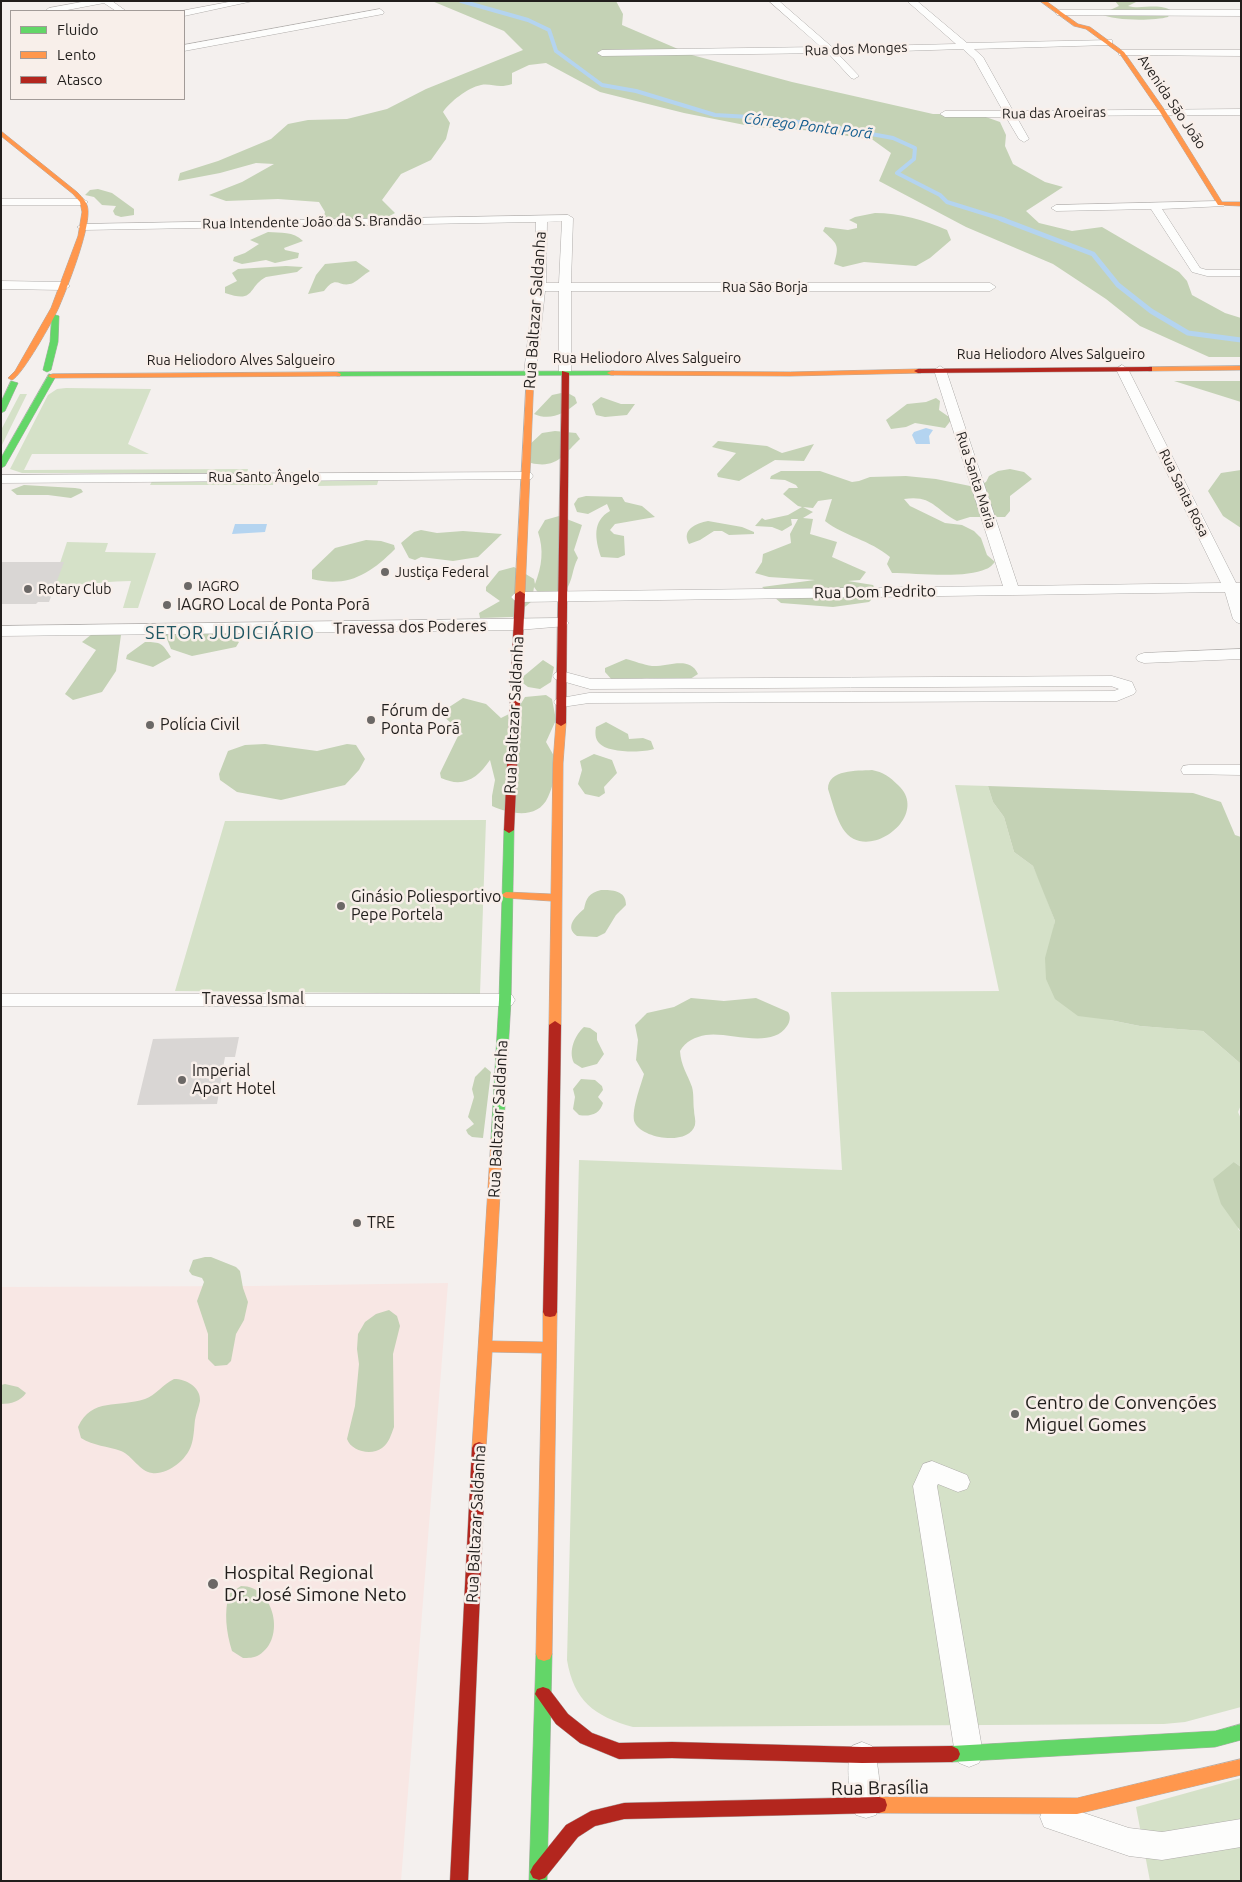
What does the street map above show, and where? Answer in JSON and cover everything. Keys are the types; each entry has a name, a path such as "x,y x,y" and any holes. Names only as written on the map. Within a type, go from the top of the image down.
{"main road":[{"name":"Avenida São João","path":"1042,1 1077,13 1088,24 1088,28"},
{"name":"Avenida São João","path":"1059,7 1076,25 1088,28 1122,53 1163,112 1217,199"},
{"path":"1,133 76,193 83,202 85,212 83,227 55,308 12,378 1,410"},
{"path":"1217,199 1241,194"},
{"path":"1217,199 1241,204"},
{"path":"1,466 49,376 54,342 55,308"},
{"name":"Rua Heliodoro Alves Salgueiro","path":"12,378 32,369 49,376 530,373 790,374 940,370 1241,368"},
{"name":"Rua Baltazar Saldanha","path":"459,1881 484,1346 505,1000 506,895 530,373"},
{"name":"Rua Baltazar Saldanha","path":"538,1876 543,1694 558,763 562,702 561,623 563,596 565,373"},
{"path":"12,378 30,386 49,376"},
{"path":"506,895 557,898"},
{"path":"484,1346 549,1348"},
{"name":"Rua Brasília","path":"543,1694 562,1719 586,1738 619,1752 692,1750 862,1755 969,1754 1215,1739 1241,1732"},
{"name":"Rua Brasília","path":"538,1876 572,1830 591,1819 624,1812 866,1805 1077,1806 1241,1767"}],"street":[{"path":"54,10 102,1"},
{"path":"106,1 120,10"},
{"path":"185,13 249,1"},
{"path":"773,1 830,50 854,76"},
{"path":"911,1 978,57 1024,139"},
{"path":"185,48 380,12 362,5"},
{"path":"1077,13 1241,13"},
{"name":"Rua dos Monges","path":"602,53 830,50 1109,42"},
{"path":"1122,53 1241,53"},
{"name":"Rua das Aroeiras","path":"945,114 1241,112"},
{"path":"1056,208 1155,206 1217,199"},
{"path":"1,202 83,202"},
{"path":"1155,206 1196,270 1207,273 1241,273"},
{"name":"Rua Intendente João da S. Brandão","path":"83,227 542,218"},
{"name":"Rua Baltazar Saldanha","path":"530,373 540,287 542,218 568,218 565,287 565,373"},
{"path":"1,285 64,286"},
{"name":"Rua São Borja","path":"540,287 990,287"},
{"name":"Rua Santa Rosa","path":"1122,369 1236,587 1241,619"},
{"name":"Rua Santa Maria","path":"940,370 1012,590"},
{"name":"Rua Santo Ângelo","path":"1,479 526,476"},
{"name":"Rua Dom Pedrito","path":"519,597 1236,587"},
{"path":"518,625 561,623"},
{"name":"Travessa dos Poderes","path":"1,631 518,625"},
{"path":"1144,658 1241,654"},
{"path":"562,676 590,684 873,690 1117,696 1128,691 1126,686 1112,681 873,690 589,698 562,702"},
{"path":"1189,770 1241,770"},
{"name":"Travessa Ismal","path":"1,1000 505,1000"},
{"path":"958,1482 932,1471 925,1486 969,1754"},
{"path":"862,1755 866,1805"},
{"path":"1015,1805 1129,1842 1162,1846 1241,1834"}],"shaded area":[{"name":"Hospital Regional Dr. José Simone Neto","path":"448,1283 401,1881 1,1881 1,1287"}],"green space":[{"path":"432,1 616,1 623,14 622,25 692,55 792,82 933,114 983,116 1000,122 1006,135 1005,146 1013,164 1045,182 1063,187 1026,211 1039,223 1072,231 1102,227 1179,272 1187,281 1192,295 1225,313 1241,318 1241,357 1209,357 1140,326 1106,299 1053,264 966,227 879,181 891,153 873,140 817,131 755,127 684,113 600,92 546,63 529,65 512,73 512,84 503,86 481,85 465,92 450,104 443,112 450,123 446,139 431,160 401,174 382,200 395,213 382,220 322,223 325,212 319,202 278,199 226,201 209,195 242,182 274,164 256,163 220,173 178,181 180,173 218,161 271,139 288,124 308,120 347,119 387,109 426,89 523,50 504,31"},
{"path":"1115,1 1138,1 1128,6 1161,7 1172,11 1168,17 1144,20 1115,18 1101,14 1119,6"},
{"path":"98,189 112,193 134,209 134,215 121,217 115,215 113,211 116,206 102,205 94,197 85,195 90,190"},
{"path":"875,213 903,216 930,223 947,230 951,240 930,258 916,266 864,262 843,267 834,264 837,248 823,231 825,227 848,230 857,228 857,224 849,220"},
{"path":"268,232 291,234 303,241 284,248 285,250 299,253 298,258 275,263 266,260 242,264 233,261 234,257 245,253 259,244 250,240"},
{"path":"356,261 370,271 353,283 335,282 324,291 308,294 316,275 325,264"},
{"path":"286,266 303,267 297,272 266,277 250,293 242,297 225,293 225,287 237,281 232,273 238,269"},
{"path":"1174,381 1241,381 1241,402"},
{"path":"57,389 151,389 128,444 149,454 32,454 24,470 248,469 247,473 22,473 10,469 48,395"},
{"path":"566,392 575,397 577,403 572,407 557,415 546,417 534,414 552,395"},
{"path":"20,394 27,394 1,447 1,430"},
{"path":"601,397 621,404 635,404 627,415 605,417 596,415 592,404"},
{"path":"936,398 940,401 939,410 952,419 945,428 915,423 906,427 891,429 886,420 907,404 926,402"},
{"path":"555,431 576,433 580,439 564,455 553,462 547,464 531,463 528,446 542,433"},
{"path":"718,441 767,446 782,453 814,444 804,461 775,460 739,481 718,477 717,474 736,453 712,447"},
{"path":"1010,469 1024,472 1032,479 1010,496 1010,511 1005,517 970,517 957,521 927,501 914,498 904,499 910,506 945,523 962,525 974,531 981,538 987,555 995,562 987,568 977,572 953,575 892,573 887,564 890,557 874,546 840,531 825,521 832,499 818,501 813,508 803,507 813,512 803,518 813,519 810,534 837,542 832,557 866,572 860,580 848,581 873,585 878,593 869,602 833,607 781,603 762,587 815,580 769,577 755,573 762,562 763,554 791,543 790,534 798,519 791,519 792,525 782,531 772,527 755,526 762,518 765,520 788,515 802,507 783,494 789,488 798,488 796,485 785,480 770,479 771,476 781,471 820,471 852,482 870,477 906,476 936,479 975,487 986,482 989,476 998,471"},
{"path":"1241,470 1241,528 1223,516 1208,491 1221,473"},
{"path":"320,478 379,478 377,485 318,486"},
{"path":"153,479 275,479 273,485 150,485"},
{"path":"24,485 75,488 81,489 83,492 71,498 48,495 17,495 11,490"},
{"path":"586,496 622,497 625,502 642,506 655,517 615,524 610,530 614,534 624,536 625,555 618,558 601,557 596,531 600,520 610,511 607,504 588,514 577,512 574,504 578,498"},
{"path":"559,516 582,525 574,550 578,558 566,590 539,594 534,587 532,601 513,617 480,618 479,613 500,601 486,591 486,587 499,571 514,567 534,579 535,584 541,558 538,532 545,520"},
{"path":"708,521 742,527 754,532 754,534 729,535 722,531 714,531 700,540 689,544 687,539 688,531 699,523"},
{"path":"421,530 437,533 463,531 502,534 478,557 453,561 421,557 415,560 409,558 401,543 414,532"},
{"path":"366,540 381,541 394,545 395,549 377,566 358,577 337,582 312,579 312,570 335,548"},
{"path":"67,542 108,543 105,552 156,553 138,608 123,608 131,581 72,585 68,594 53,593 55,578"},
{"path":"220,628 239,642 236,647 192,656 171,649 167,639 156,634"},
{"path":"110,629 121,635 116,671 102,692 73,700 65,694 96,650 82,642 92,634"},
{"path":"145,642 161,644 171,657 153,667 126,659 127,655"},
{"path":"626,659 652,666 684,663 694,668 698,674 687,681 646,678 613,681 605,672 605,668"},
{"path":"543,660 554,667 551,682 540,689 528,687 519,680"},
{"path":"546,695 552,699 556,720 546,742 558,763 550,793 538,809 531,812 515,813 492,806 495,780 490,760 475,777 469,780 456,782 441,778 440,773 458,736 463,734 440,713 463,698 486,704 501,718 517,710 525,697"},
{"path":"606,722 628,734 629,739 643,738 651,741 654,749 625,751 609,749 603,746 597,740 596,727"},
{"path":"265,744 317,751 347,744 356,745 365,759 359,770 345,785 281,800 237,792 220,780 219,774 228,751 245,745"},
{"path":"594,754 612,760 617,773 604,787 605,793 599,797 585,794 578,784 582,770 580,761"},
{"path":"872,770 886,775 898,785 906,797 907,810 902,822 892,832 879,839 866,842 853,839 843,829 836,815 828,789 829,782 838,774"},
{"path":"955,785 988,786 993,802 1004,817 1014,852 1033,866 1041,884 1055,921 1051,940 1110,1020 1140,1026 1203,1031 1241,1064 1241,1105 1238,1112 1241,1119 1241,1167 1234,1162 1238,1229 1241,1232 1241,1707 1185,1722 1164,1724 633,1727 619,1723 607,1718 588,1705 575,1686 567,1660 579,1160 842,1170 831,992 999,991"},
{"path":"988,786 1193,793 1221,802 1235,835 1241,837 1241,1064 1203,1031 1140,1026 1078,1016 1055,999 1046,979 1045,958 1055,921 1033,866 1014,852 1004,817 993,802"},
{"name":"Ginásio Poliesportivo Pepe Portela","path":"486,820 480,994 175,991 225,821"},
{"path":"601,890 618,892 624,896 626,905 616,915 605,933 597,937 577,936 573,933 571,925 584,909 589,896"},
{"path":"691,998 724,1001 756,998 788,1012 790,1015 789,1021 780,1033 771,1037 749,1038 715,1034 695,1038 688,1042 680,1051 683,1065 693,1090 695,1125 691,1132 684,1136 666,1138 656,1136 640,1129 635,1123 634,1118 635,1106 644,1074 636,1060 638,1040 635,1025 647,1013 674,1007"},
{"path":"584,1027 590,1028 597,1033 597,1040 604,1054 597,1064 582,1068 574,1063 572,1048 575,1039"},
{"path":"485,1067 491,1072 483,1138 472,1137 466,1130 474,1124 468,1117 474,1097 472,1089 475,1077"},
{"path":"581,1079 595,1080 602,1086 603,1090 598,1097 603,1103 602,1107 597,1112 587,1116 579,1115 573,1109 575,1097 573,1089"},
{"path":"1234,1162 1241,1167 1241,1232 1221,1204 1213,1179"},
{"path":"211,1257 236,1267 240,1271 248,1302 244,1320 236,1334 231,1361 227,1365 215,1366 208,1359 208,1334 197,1301 204,1282 202,1278 192,1275 189,1271 193,1260"},
{"path":"389,1310 397,1316 400,1326 393,1354 394,1427 388,1441 382,1448 367,1452 353,1447 347,1439 355,1406 359,1364 358,1334 365,1322 376,1314"},
{"path":"174,1379 183,1380 192,1385 200,1396 200,1401 189,1451 181,1461 170,1469 158,1473 147,1472 125,1453 81,1438 78,1427 91,1411 107,1405 145,1399"},
{"path":"1,1385 18,1387 26,1393 15,1402 1,1404"},
{"path":"241,1586 253,1588 262,1595 269,1604 273,1614 274,1626 272,1637 267,1647 259,1655 251,1658 243,1658 232,1651 228,1637 226,1615 229,1594"},
{"path":"1241,1778 1241,1881 1150,1881 1136,1807"}],"water":[{"path":"926,428 933,430 929,436 930,444 916,444 912,435 914,432"},
{"path":"235,524 267,524 265,532 232,534"}],"building":[{"name":"Rotary Club","path":"1,562 64,562 49,602 1,604"},
{"name":"Imperial Apart Hotel","path":"239,1037 235,1057 225,1057 217,1104 137,1105 153,1039"}],"waterway":[{"name":"Córrego Ponta Porã","path":"461,1 528,20 549,30 556,51 602,85 636,91 715,115 767,118 822,125 893,138 915,148 914,159 897,173 940,195 947,202 1005,220"},
{"name":"Córrego Ponta Porã","path":"1001,219 1093,254 1118,285 1151,311 1188,333 1241,340"}],"traffic: fast":[{"path":"47,370 54,342 55,316"},
{"path":"337,374 611,373"},
{"path":"1,466 52,376"},
{"path":"1,411 14,383"},
{"path":"497,1139 505,1000 509,830"},
{"path":"538,1881 544,1654"},
{"path":"952,1754 1215,1739 1241,1732"}],"traffic: slow":[{"path":"1042,1 1076,25 1088,28 1122,53 1163,112 1220,204 1241,204"},
{"path":"1,133 75,193 83,202 85,212 81,236 55,308 18,372 12,378"},
{"path":"1149,369 1241,368"},
{"path":"611,373 790,374 918,371"},
{"path":"520,594 530,373"},
{"path":"52,376 337,374"},
{"path":"555,1025 558,763 561,723"},
{"path":"506,895 557,898"},
{"path":"479,1448 497,1139"},
{"path":"544,1654 550,1312"},
{"path":"484,1346 549,1348"},
{"path":"879,1805 1077,1806 1241,1767"}],"traffic: jam":[{"path":"918,371 1149,369"},
{"path":"561,723 565,373"},
{"path":"509,830 520,594"},
{"path":"550,1312 555,1025"},
{"path":"459,1881 479,1448"},
{"path":"543,1694 562,1719 586,1738 619,1751 672,1750 862,1755 952,1754"},
{"path":"539,1872 572,1831 591,1819 624,1811 879,1805"}],"place":[{"name":"Justiça Federal","path":"385,572"},
{"name":"IAGRO","path":"188,586"},
{"name":"Rotary Club","path":"28,589"},
{"name":"IAGRO Local de Ponta Porã","path":"167,605"},
{"name":"Fórum de Ponta Porã","path":"371,720"},
{"name":"Polícia Civil","path":"150,725"},
{"name":"Ginásio Poliesportivo Pepe Portela","path":"341,906"},
{"name":"Imperial Apart Hotel","path":"182,1080"},
{"name":"TRE","path":"357,1223"},
{"name":"Centro de Convenções Miguel Gomes","path":"1015,1414"},
{"name":"Hospital Regional Dr. José Simone Neto","path":"213,1584"}],"district":[{"name":"SETOR JUDICIÁRIO","path":"230,633"}]}
